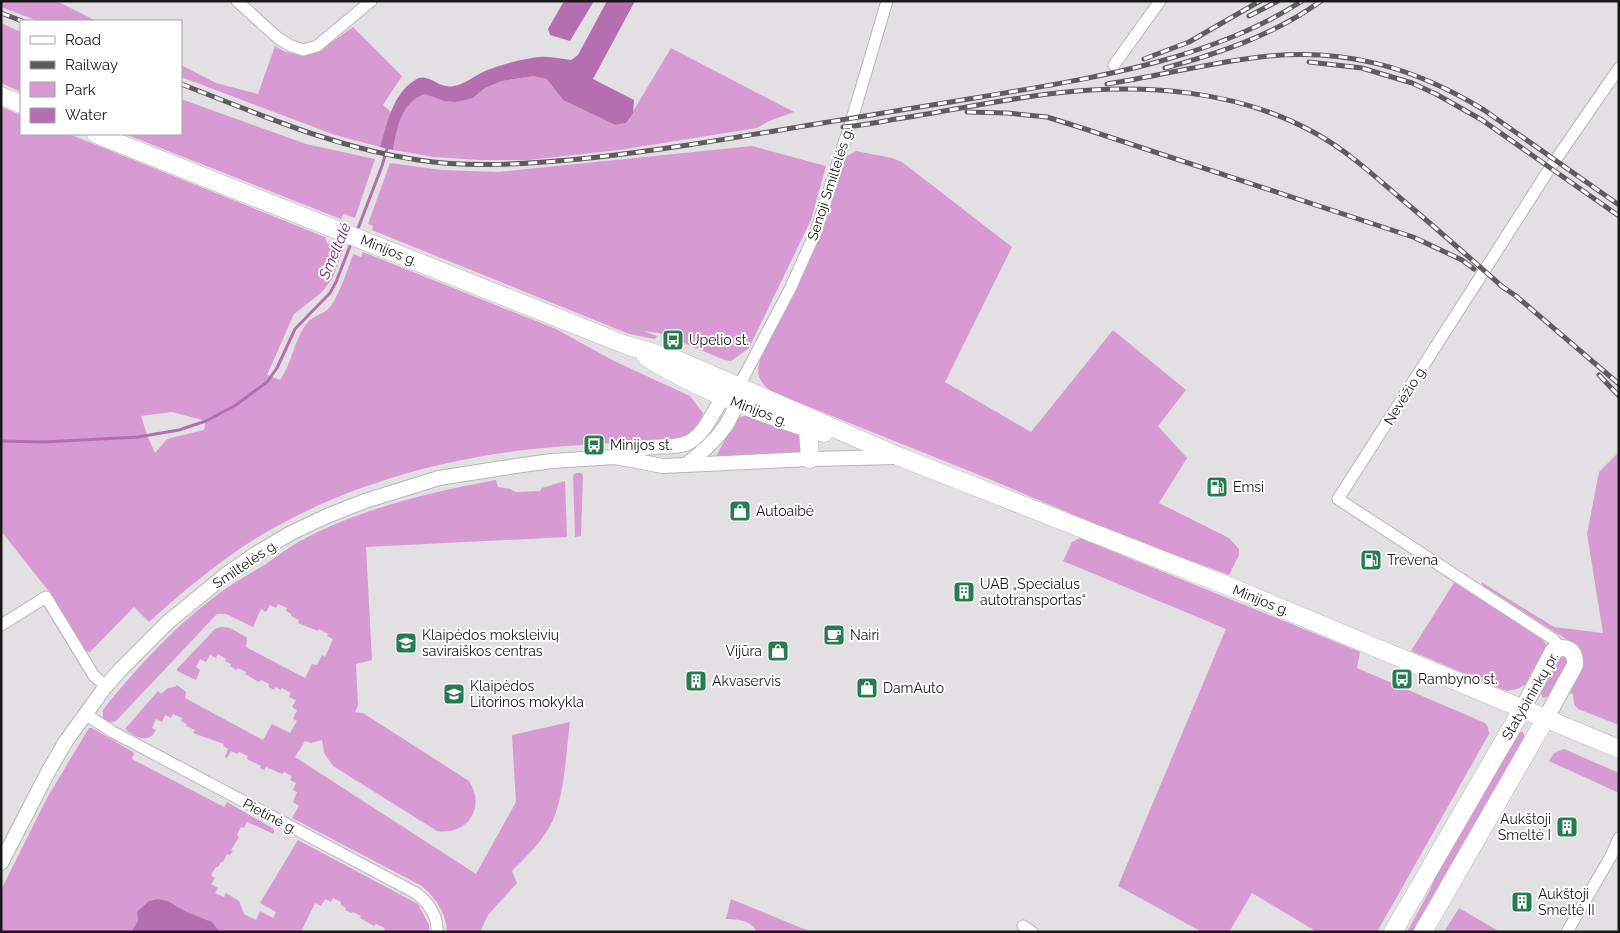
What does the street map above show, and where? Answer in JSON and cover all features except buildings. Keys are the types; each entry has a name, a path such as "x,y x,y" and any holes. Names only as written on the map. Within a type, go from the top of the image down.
{"main road":[{"path":"1,96 20,104"},
{"name":"Minijos g.","path":"99,135 626,345 676,376 900,457 1206,577 1619,749"},
{"name":"Minijos g.","path":"733,396 766,416 900,457"},
{"path":"808,429 810,458"},
{"name":"Statybininkų pr.","path":"1393,932 1523,708 1553,651 1560,647 1568,648 1576,658 1575,665 1424,932"}],"street":[{"path":"237,1 278,38 291,46 303,50 317,46 372,1"},
{"name":"Senoji Smiltelės g.","path":"733,396 790,289 816,231 887,1"},
{"path":"1114,64 1160,1"},
{"name":"Nevėžio g.","path":"1560,647 1553,639 1338,499 1550,168 1619,68"},
{"path":"615,457 644,448 684,445 703,431 733,396"},
{"path":"687,464 718,438 733,396"},
{"path":"615,457 663,466 810,458 900,457"},
{"name":"Smiltelės g.","path":"1,863 48,772 85,714 106,686 156,633 228,573 257,553 291,533 327,516 364,501 439,478 515,466 615,457"},
{"path":"1,625 46,597 94,676 106,686"},
{"name":"Pietinė g.","path":"85,714 113,732 421,896 432,910 437,932"},
{"path":"1568,932 1615,858 1619,838"}],"green space":[{"path":"1,1 57,1 94,20 35,20 1,7"},
{"path":"1,23 20,32 20,92 1,83"},
{"path":"353,27 402,76 383,105 391,112 380,147 335,135 182,77 182,66 216,83 258,94 275,46 283,51 298,55 307,54 331,43"},
{"path":"671,48 794,112 769,121 757,128 619,150 528,160 479,160 434,157 393,150 401,117 405,109 416,97 424,93 444,101 473,98 485,88 502,81 534,76 547,78 563,100 615,125 626,123"},
{"path":"182,99 306,144 375,159 355,218 344,214 341,219 128,135 182,135"},
{"path":"1,107 20,115 20,135 71,135 325,237 327,243 343,250 332,279 322,292 294,314 267,375 280,380 288,366 303,328 310,320 330,307 340,289 353,254 361,257 363,252 556,329 614,361 690,396 703,413 694,429 679,439 543,448 488,455 416,471 345,494 279,525 247,544 197,581 149,622 134,607 90,652 83,651 51,594 1,531","holes":["172,412 206,421 204,430 167,439 155,453 141,416"]},
{"path":"752,146 826,166 811,220 749,348 731,361 659,333 643,331 657,336 655,339 629,334 372,230 373,226 368,224 390,163 442,170 499,172"},
{"path":"856,151 892,158 902,162 1012,247 945,382 1031,432 1113,330 1186,390 1158,426 1187,458 1159,503 1229,538 1239,549 1239,555 1229,575 1121,535 989,479 770,391 766,387 760,379 758,371 761,356 821,233 845,157"},
{"path":"749,415 800,435 807,455 714,460 735,421 740,417"},
{"path":"1619,452 1619,725 1578,709 1574,704 1573,694 1567,692 1581,665 1582,654 1580,648 1483,586 1481,582 1554,627 1603,633 1587,534 1599,472"},
{"path":"576,473 583,475 581,536 575,537 573,475"},
{"path":"496,480 498,487 516,492 540,491 542,488 565,481 567,537 366,547 372,660 356,664 358,706 355,712 363,713 469,781 476,800 475,810 471,818 457,829 437,831 333,766 324,753 322,740 311,743 305,741 295,757 476,874 516,802 512,735 570,722 563,785 553,820 540,841 512,871 517,883 488,915 480,932 447,932 445,918 439,906 422,886 292,818 299,806 293,802 297,792 293,790 296,783 290,780 292,776 266,767 264,770 260,768 261,766 247,759 248,756 239,752 237,754 231,751 227,758 225,757 228,749 223,746 224,744 193,733 195,730 186,726 187,724 181,721 182,718 173,714 171,718 165,715 162,722 156,719 152,728 156,730 149,737 137,737 125,729 158,691 161,694 168,688 177,685 186,692 185,698 263,740 272,724 290,733 297,721 293,719 297,710 292,707 296,700 289,697 291,693 282,688 281,690 275,687 274,690 269,687 269,684 261,680 259,682 238,668 236,670 225,661 226,659 218,654 216,658 210,655 206,662 200,659 196,667 200,670 196,680 177,671 215,629 223,627 231,628 246,637 246,647 305,678 312,664 317,665 322,655 325,657 333,639 319,629 318,631 298,623 299,620 286,611 287,608 278,604 276,608 270,605 266,612 261,609 253,627 226,614 217,614 116,721 108,723 103,719 103,710 129,678 173,632 221,592 294,545 326,528 373,510 398,502"},
{"path":"1080,538 1360,652 1357,668 1485,723 1489,734 1377,932 1317,932 1252,893 1229,932 1202,932 1118,886 1226,629 1063,561 1072,542"},
{"path":"1455,581 1539,635 1546,644 1547,650 1529,681 1524,685 1506,691 1411,651"},
{"path":"1557,658 1566,658 1568,664 1550,696 1543,698 1540,691"},
{"path":"89,728 133,752 132,759 224,807 227,802 274,829 274,834 247,822 244,828 241,827 237,835 239,837 231,850 233,851 230,855 227,854 223,862 216,867 211,875 215,878 211,884 218,888 215,893 224,897 226,893 239,901 244,914 256,920 260,911 273,918 276,912 260,903 298,840 418,904 429,925 429,932 386,932 384,931 385,928 376,924 374,926 360,918 361,916 345,910 346,908 341,905 341,902 333,898 331,902 325,899 321,906 315,903 301,932 220,932 212,922 187,912 168,901 138,921 131,932 1,932 1,890 47,798"},
{"path":"1518,732 1523,732 1525,739 1416,932 1407,932 1429,892 1442,859"},
{"path":"1564,749 1619,773 1619,793 1549,761 1554,753"},
{"path":"731,899 811,932 757,932 748,922 726,919"},
{"path":"1459,908 1500,932 1444,932"}],"water":[{"path":"564,1 594,1 570,41 550,35 548,29"},
{"path":"607,1 635,1 593,79 634,100 633,113 626,123 615,125 563,100 547,79 534,76 502,81 485,88 473,98 456,102 444,101 425,94 410,103 405,109 396,133 393,150 380,147 388,119 396,101 407,86 415,80 425,78 448,87 462,84 481,73 520,60 552,57 571,60 578,55"},
{"path":"158,899 168,901 187,912 212,922 220,932 131,932 138,921 137,912 149,901"}],"waterway":[{"name":"Smeltalė","path":"357,231 388,145"},
{"name":"Smeltalė","path":"1,441 44,442 138,437 179,430 206,421 236,405 267,382 277,368 295,329 330,293 352,241"}],"railway":[{"path":"1144,59 1189,42 1260,1"},
{"path":"1249,16 1278,1"},
{"path":"182,84 327,139 387,155 458,164 540,162 609,156 695,144 1105,75 1147,65 1228,39 1266,22 1302,1"},
{"path":"1165,68 1246,42 1285,24 1321,1"},
{"path":"1,13 20,20"},
{"path":"1107,84 1260,57 1320,55 1349,58 1377,64 1431,82 1484,110 1619,205"},
{"path":"1309,62 1362,68 1412,83 1436,94 1482,120 1619,216"},
{"path":"843,127 1017,98 1090,90 1156,90 1222,99 1254,107 1285,119 1315,133 1337,147 1379,180 1505,289"},
{"path":"967,112 1047,117 1413,237 1462,260 1474,269"},
{"path":"1500,285 1516,296 1619,384"},
{"path":"1599,375 1619,396"}],"place":[{"name":"Upelio st.","path":"673,340"},
{"name":"Minijos st.","path":"594,445"},
{"name":"Emsi","path":"1217,487"},
{"name":"Autoaibė","path":"740,511"},
{"name":"Trevena","path":"1371,560"},
{"name":"UAB „Specialus autotransportas“","path":"964,592"},
{"name":"Nairi","path":"834,635"},
{"name":"Klaipėdos moksleivių saviraiškos centras","path":"406,643"},
{"name":"Vijūra","path":"778,651"},
{"name":"Rambyno st.","path":"1402,679"},
{"name":"Akvaservis","path":"696,681"},
{"name":"DamAuto","path":"867,688"},
{"name":"Klaipėdos Litorinos mokykla","path":"454,694"},
{"name":"Aukštoji Smeltė I","path":"1567,827"},
{"name":"Aukštoji Smeltė II","path":"1522,902"}]}
